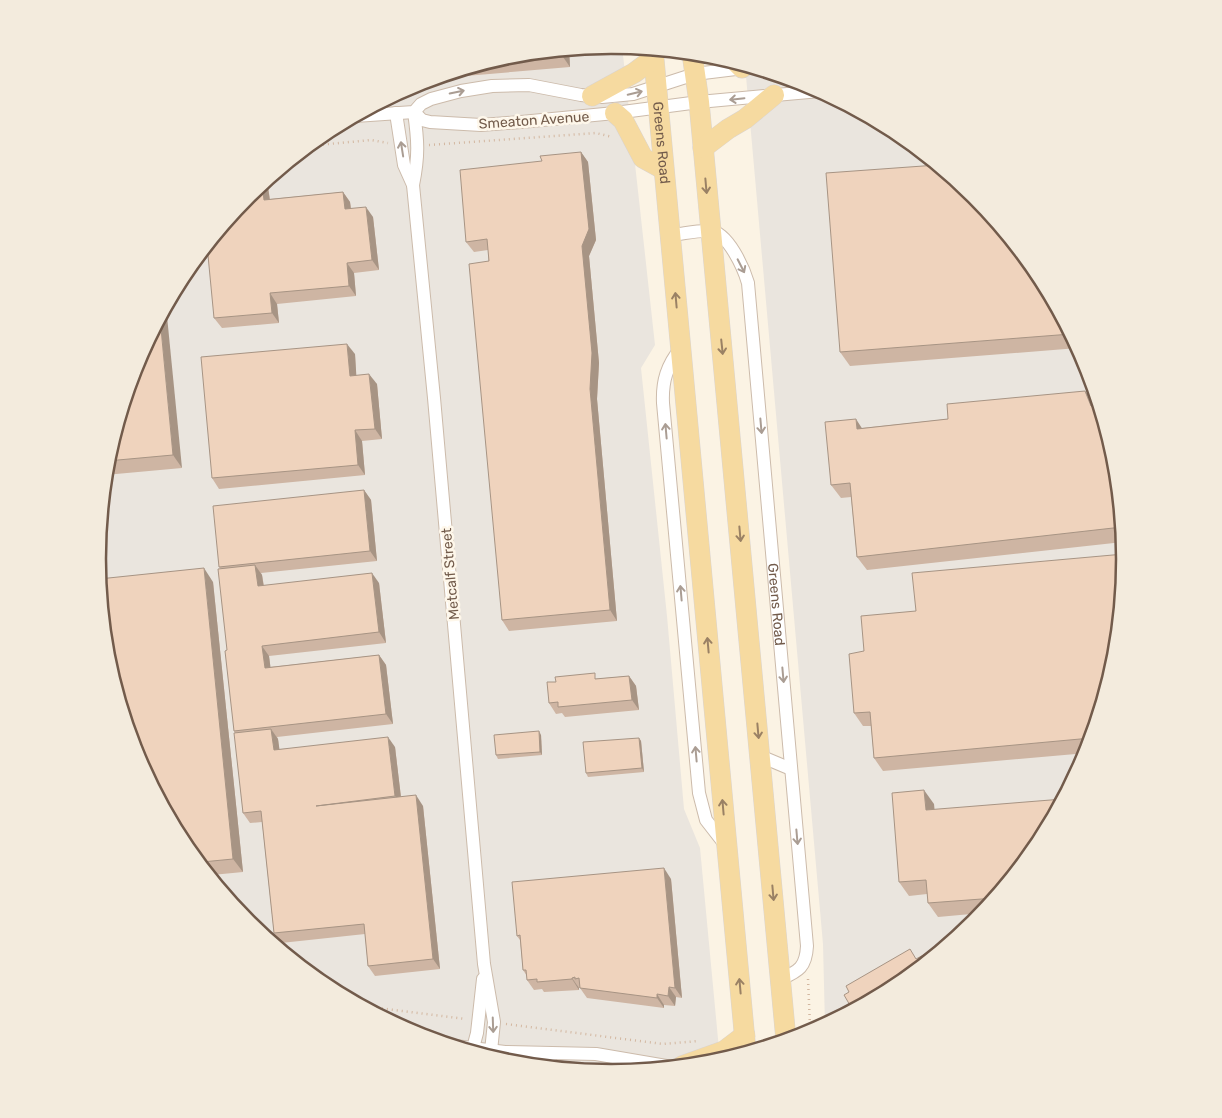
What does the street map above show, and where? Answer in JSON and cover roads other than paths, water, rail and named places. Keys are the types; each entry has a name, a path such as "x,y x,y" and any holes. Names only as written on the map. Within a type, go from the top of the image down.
{"main road":[{"path":"592,96 634,73 646,64 652,56"},
{"name":"Greens Road","path":"653,56 746,1044"},
{"path":"693,60 699,102 781,979 788,1032"},
{"path":"703,148 728,129 746,119 774,95"},
{"path":"615,113 623,120 643,158 663,169"},
{"path":"719,1053 746,1044"}],"street":[{"name":"Smeaton Avenue","path":"370,115 414,112 421,104 431,98 492,86 530,85 592,96 633,94 696,74 731,68"},
{"name":"Smeaton Avenue","path":"414,112 422,120 430,122 474,125 615,113 699,102 805,92"},
{"name":"Metcalf Street","path":"414,112 418,146 412,185 435,408 484,964 494,1022 491,1050"},
{"name":"Metcalf Street","path":"396,113 404,165 412,185"},
{"path":"671,235 710,231"},
{"name":"Greens Road","path":"710,231 723,236 744,271 748,284 807,946 804,964 798,971 781,979"},
{"path":"760,756 791,770"},
{"name":"Metcalf Street","path":"474,1045 484,964"},
{"path":"498,1052 596,1054 647,1063"},
{"path":"505,1052 521,1056"}]}
